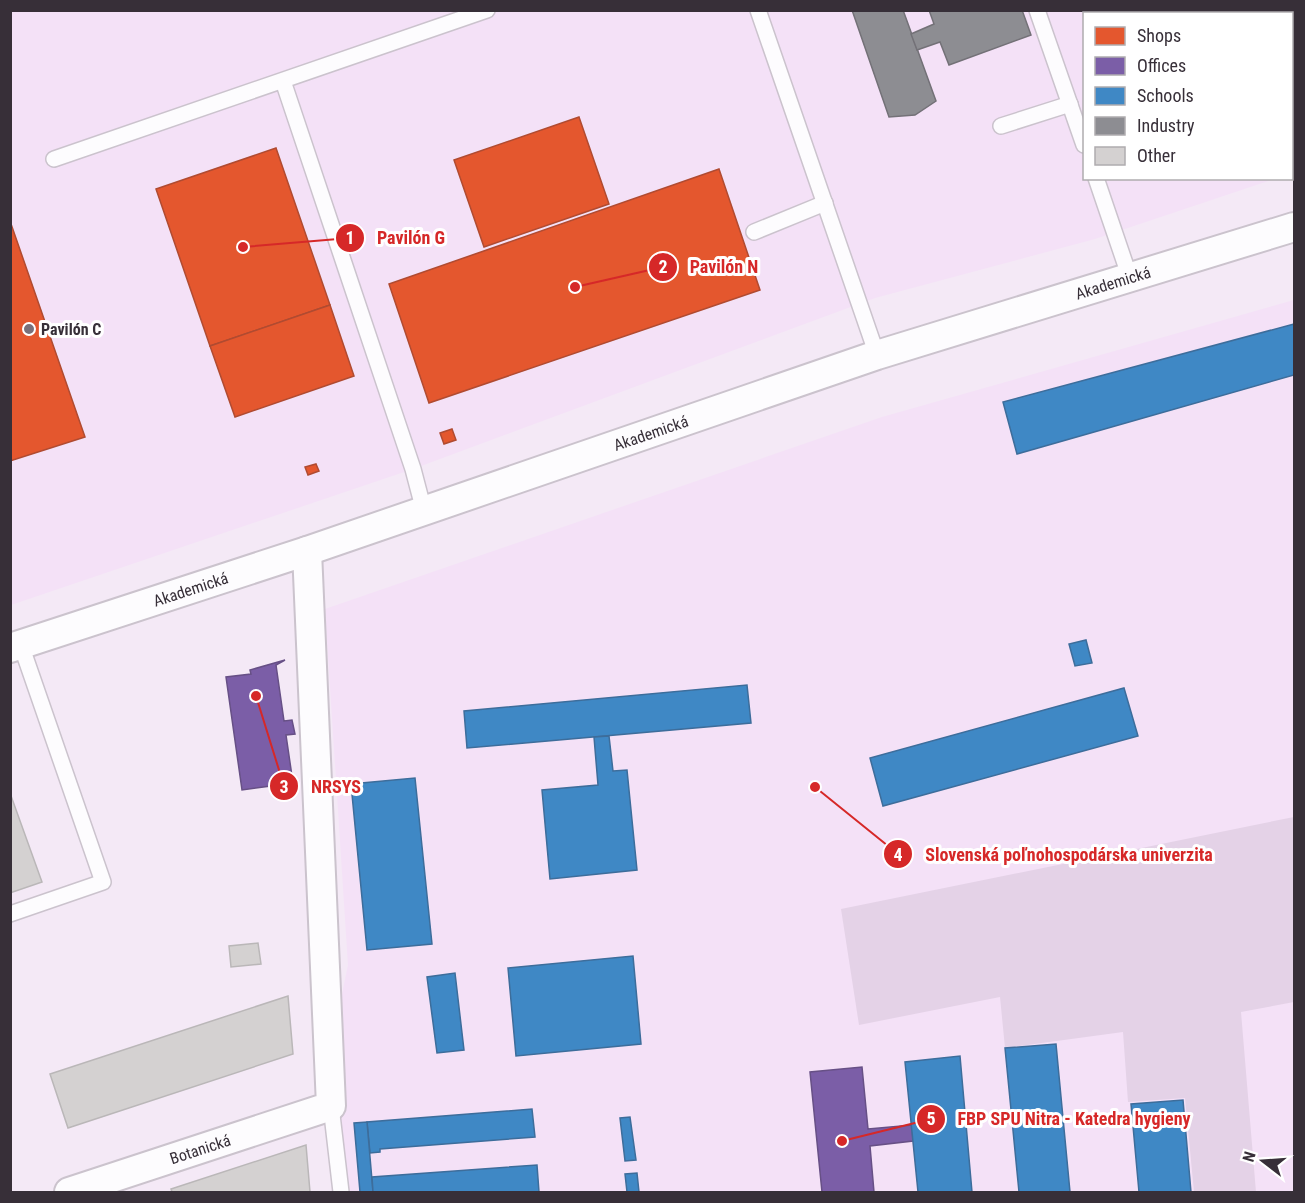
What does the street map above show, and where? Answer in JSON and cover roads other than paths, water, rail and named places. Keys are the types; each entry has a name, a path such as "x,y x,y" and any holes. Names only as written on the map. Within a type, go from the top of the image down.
{"street":[{"name":"Akademická","path":"16,646 307,551 877,355 1294,227"},
{"path":"307,551 332,1106"},
{"name":"Botanická","path":"69,1192 332,1106"}],"lane":[{"path":"54,159 487,10"},
{"path":"758,10 877,355"},
{"path":"1037,10 1083,142"},
{"path":"283,81 413,469 424,511"},
{"path":"1002,126 1070,104"},
{"path":"1097,180 1130,278"},
{"path":"754,232 825,203"},
{"path":"10,914 103,882 16,646"},
{"path":"332,1106 341,1192"}],"place":[{"name":"Pavilón G","path":"243,247"},
{"name":"Pavilón N","path":"575,287"},
{"name":"Pavilón C","path":"29,329"},
{"name":"NRSYS","path":"256,696"},
{"name":"Slovenská poľnohospodárska univerzita","path":"815,787"},
{"name":"FBP SPU Nitra - Katedra hygieny","path":"842,1141"}]}
